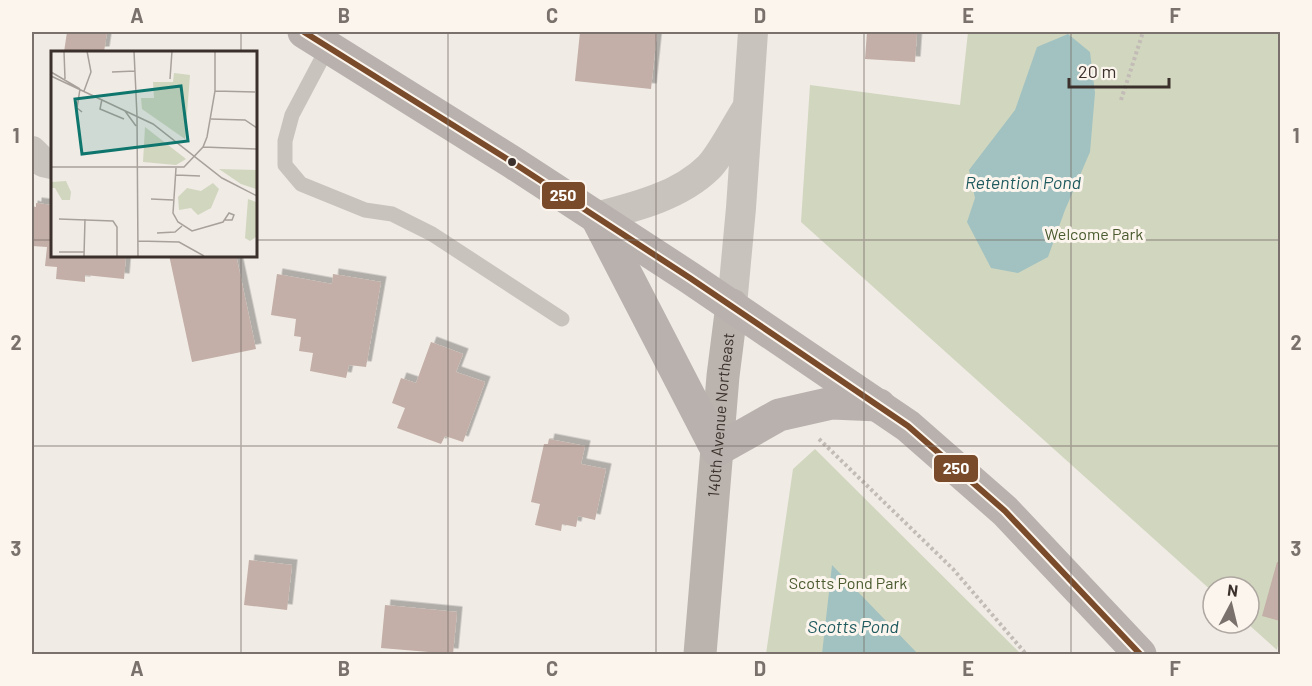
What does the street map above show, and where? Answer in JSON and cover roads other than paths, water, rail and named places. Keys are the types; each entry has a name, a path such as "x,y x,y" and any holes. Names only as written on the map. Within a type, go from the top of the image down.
{"main road":[{"path":"316,39 512,162 732,305 908,426 1005,511 1140,654"},
{"path":"596,218 717,450 779,415 832,403 879,405"},
{"name":"140th Avenue Northeast","path":"700,654 723,376 732,305"}],"street":[{"name":"140th Avenue Northeast","path":"732,305 753,32"},
{"path":"596,218 638,206 687,184 711,165 748,105"},
{"path":"32,151 43,162 51,164"}],"lane":[{"path":"316,39 285,141 285,165 301,184 365,210 392,214 432,234 562,319"}],"water":[{"name":"Retention Pond","path":"1068,34 1090,52 1095,93 1090,152 1048,257 1018,273 991,268 967,222 975,198 969,170 1015,110 1037,47"},
{"name":"Scotts Pond","path":"832,565 918,654 822,654"}],"park label":[{"name":"Welcome Park","path":"1094,234"},
{"name":"Scotts Pond Park","path":"848,583"}]}
